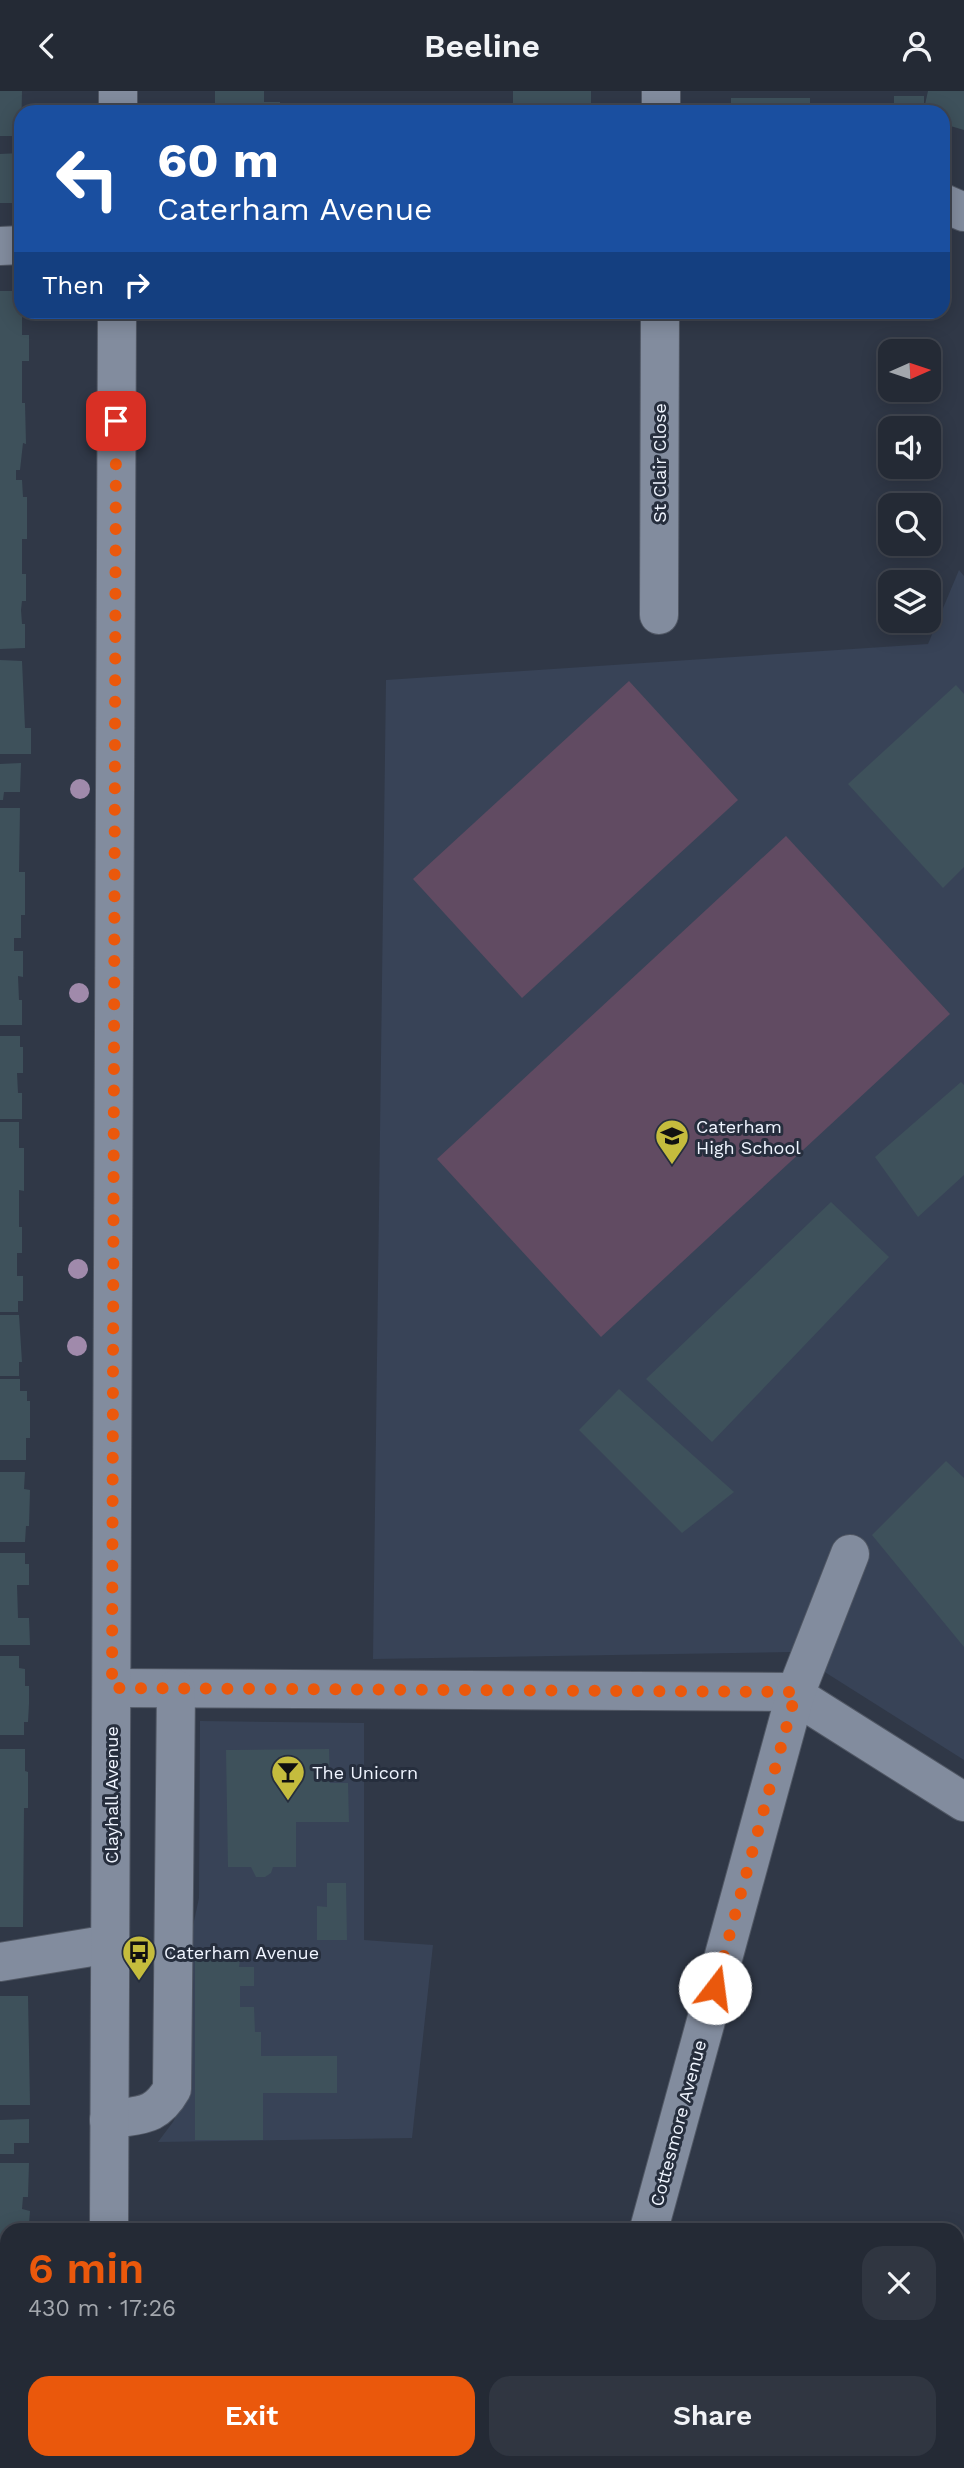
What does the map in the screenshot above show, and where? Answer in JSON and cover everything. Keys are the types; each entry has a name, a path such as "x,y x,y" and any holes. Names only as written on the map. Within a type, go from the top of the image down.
{"street":[{"name":"Clayhall Avenue","path":"109,2223 117,319"},
{"name":"St Clair Close","path":"659,615 660,319"},
{"name":"Cottesmore Avenue","path":"651,2223 796,1692 850,1554"},
{"path":"112,1688 796,1692 804,1701 964,1802"},
{"path":"109,2120 147,2114 164,2104 172,2089 176,1689"},
{"path":"0,1962 110,1944"}],"shaded area":[{"name":"Caterham High School","path":"959,570 964,576 964,1760 793,1652 373,1659 386,680 928,644 933,633 941,633 941,613"},
{"path":"629,681 738,800 522,998 413,879"},
{"path":"786,836 950,1014 601,1337 437,1159"},
{"path":"200,1721 364,1723 364,1940 433,1945 412,2138 158,2142 184,2101 186,1958 199,1898"}],"building":[{"path":"0,91 22,91 22,105 14,105 14,136 0,136"},
{"path":"215,91 264,91 264,102 280,102 280,105 215,105"},
{"path":"513,91 591,91 591,105 513,105"},
{"path":"928,91 964,91 964,130 950,126 950,105 925,105"},
{"path":"894,96 924,96 924,105 894,105"},
{"path":"731,98 810,98 810,105 731,105"},
{"path":"14,153 14,203 0,203 0,154"},
{"path":"0,291 14,291 14,319 22,319 22,335 29,335 29,361 22,361 26,444 23,443 20,470 16,470 16,480 22,480 23,497 27,497 27,539 22,539 22,574 26,574 26,601 22,601 21,610 22,624 25,624 25,648 0,649"},
{"path":"0,660 22,661 25,728 31,728 31,754 0,754"},
{"path":"956,685 964,694 964,867 943,888 848,784"},
{"path":"21,763 20,792 4,792 3,800 0,800 0,764"},
{"path":"0,808 20,808 19,872 25,872 25,915 21,915 21,938 14,938 14,951 23,951 23,977 18,976 22,1025 0,1025"},
{"path":"0,1036 20,1036 20,1047 23,1047 23,1073 17,1073 18,1093 22,1093 22,1119 0,1119"},
{"path":"961,1082 964,1085 964,1175 918,1217 875,1157"},
{"path":"0,1122 19,1122 19,1148 24,1148 24,1191 19,1190 22,1253 17,1253 17,1276 23,1276 23,1301 18,1301 18,1312 0,1312"},
{"path":"831,1202 889,1257 712,1442 646,1379"},
{"path":"0,1315 19,1315 22,1362 19,1362 19,1376 0,1376"},
{"path":"0,1379 20,1379 20,1391 27,1391 27,1401 30,1401 30,1438 26,1438 26,1460 0,1460"},
{"path":"619,1389 734,1492 682,1533 579,1430"},
{"path":"946,1461 964,1478 964,1647 872,1535"},
{"path":"0,1472 25,1472 24,1489 30,1490 29,1526 26,1526 25,1542 0,1542"},
{"path":"0,1553 25,1553 25,1564 29,1564 29,1585 17,1585 18,1618 29,1618 30,1645 0,1645"},
{"path":"0,1656 19,1656 19,1668 25,1669 29,1704 24,1735 0,1735"},
{"path":"0,1749 25,1749 25,1771 28,1772 28,1808 24,1808 23,1927 0,1927"},
{"name":"The Unicorn","path":"329,1749 330,1783 348,1783 349,1822 296,1822 296,1867 273,1867 271,1873 265,1877 256,1877 251,1867 228,1867 226,1750"},
{"path":"327,1883 346,1883 347,1940 317,1940 317,1906 327,1907"},
{"path":"195,1960 240,1960 239,1967 254,1967 254,1986 240,1986 240,2007 254,2007 255,2032 261,2032 261,2056 337,2056 337,2093 263,2093 263,2140 195,2140"},
{"path":"0,1996 28,1996 30,2105 0,2105"},
{"path":"29,2119 29,2143 14,2143 14,2154 0,2154 0,2120"},
{"path":"0,2163 29,2163 28,2197 23,2197 22,2209 30,2211 29,2223 0,2223"}],"place":[{"name":"Caterham High School","path":"672,1166"},
{"name":"The Unicorn","path":"288,1802"},
{"name":"Caterham Avenue","path":"139,1982"}],"route":[{"path":"116,421 112,1688 796,1692 715,1988"}]}
